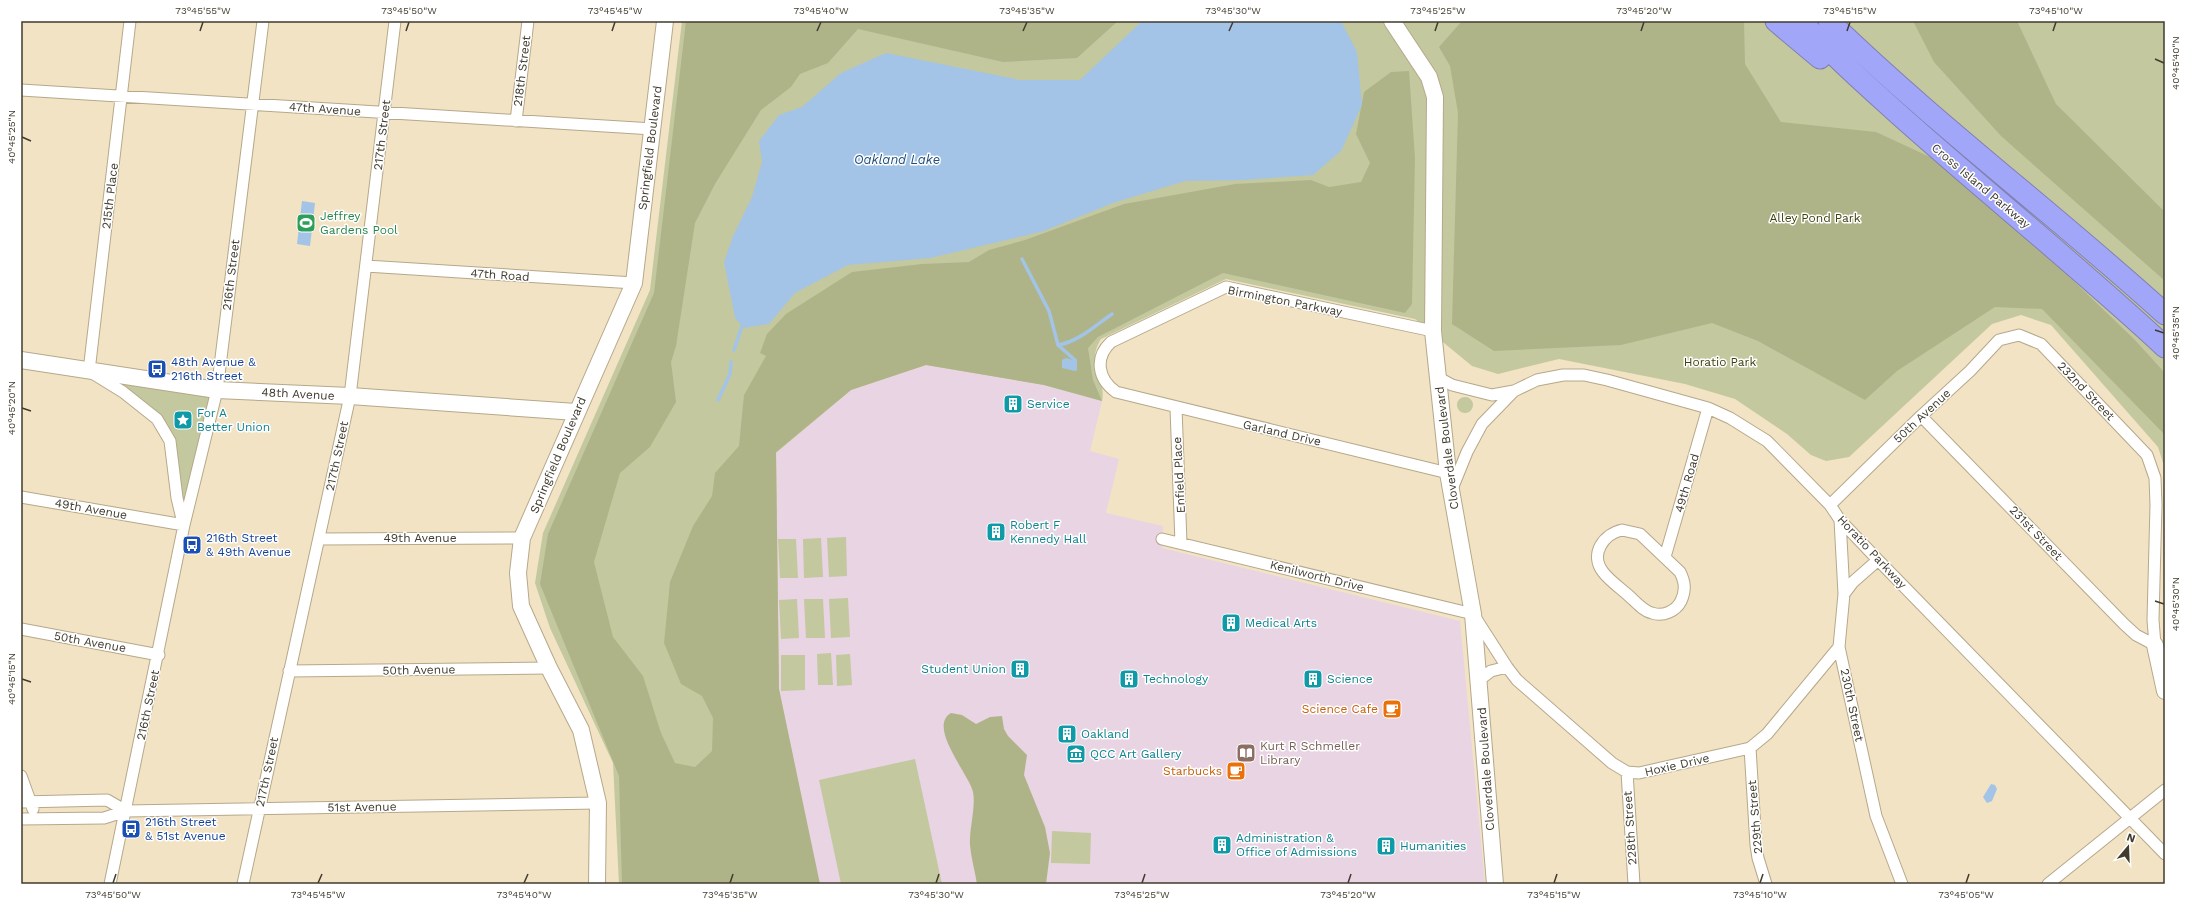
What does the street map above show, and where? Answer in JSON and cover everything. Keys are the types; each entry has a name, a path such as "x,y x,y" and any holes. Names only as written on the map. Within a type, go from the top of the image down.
{"highway":[{"path":"1776,21 1853,87 1934,146"},
{"name":"Cross Island Parkway","path":"1801,21 1820,42 1934,146 2107,293 2165,347"},
{"name":"Cross Island Parkway","path":"1829,21 1933,118 2125,278 2165,314"},
{"path":"1839,21 1876,66"}],"street":[{"name":"215th Place","path":"89,371 130,21"},
{"name":"216th Street","path":"110,884 159,655 184,525 216,390 263,21"},
{"name":"217th Street","path":"243,884 350,396 395,21"},
{"name":"218th Street","path":"516,121 528,21"},
{"name":"Springfield Boulevard","path":"597,884 598,803 581,730 549,668 521,606 518,573 522,538 576,412 634,283 665,21"},
{"name":"Cloverdale Boulevard","path":"1392,21 1429,77 1435,97 1433,331 1448,473 1473,614 1480,680 1495,884"},
{"name":"47th Avenue","path":"21,90 653,129"},
{"name":"47th Road","path":"366,266 634,283"},
{"name":"Birmington Parkway","path":"1116,392 1103,380 1100,367 1103,352 1107,346 1112,342 1226,287 1433,331"},
{"name":"50th Avenue","path":"1830,505 1921,416 1970,371 1999,340 2018,336"},
{"name":"232nd Street","path":"2018,336 2041,344 2147,455 2155,478 2156,505 2153,620 2154,645"},
{"name":"48th Avenue","path":"21,360 216,390 350,396 576,412"},
{"name":"216th Street","path":"89,371 124,392 157,419 170,441 177,498 184,525"},
{"name":"Horatio Parkway","path":"1439,378 1452,385 1492,395 1514,390 1537,380 1563,375 1584,375 1708,408 1730,418 1767,441 1830,505 1840,520 1878,560 2165,854"},
{"name":"Horatio Parkway","path":"1451,491 1466,452 1482,424 1514,390"},
{"name":"Garland Drive","path":"1116,392 1176,408 1448,473"},
{"name":"Enfield Place","path":"1176,408 1182,543"},
{"name":"49th Road","path":"1665,557 1708,408"},
{"name":"231st Street","path":"1921,416 2124,624 2136,635 2154,645"},
{"name":"49th Avenue","path":"21,497 184,525"},
{"name":"230th Street","path":"1840,520 1844,594 1839,647 1876,816 1902,884"},
{"path":"1628,530 1640,534 1665,557 1680,572 1684,579 1684,594 1680,604 1674,610 1658,614 1645,610 1602,572 1598,562 1598,554 1602,542 1608,535 1614,532 1628,530"},
{"name":"49th Avenue","path":"319,539 522,538"},
{"name":"Kenilworth Drive","path":"1162,539 1473,614"},
{"path":"1844,594 1853,582 1878,560"},
{"name":"Hoxie Drive","path":"1473,614 1517,680 1612,762 1627,772 1639,773 1750,748 1767,734 1839,647"},
{"name":"50th Avenue","path":"21,629 159,655"},
{"path":"2154,645 2165,691"},
{"path":"1480,680 1491,671 1507,667"},
{"name":"50th Avenue","path":"289,671 549,668"},
{"name":"229th Street","path":"1750,748 1756,845 1758,858 1766,884"},
{"name":"228th Street","path":"1627,772 1634,884"},
{"path":"21,776 26,802 36,819"},
{"path":"2048,884 2131,820 2165,790"},
{"path":"26,802 107,800 126,811"},
{"name":"51st Avenue","path":"21,819 104,818 126,811 598,803"}],"shaded area":[{"path":"926,365 1044,385 1102,401 1090,451 1119,459 1106,513 1163,526 1162,548 1460,621 1485,884 819,884 779,689 776,452 851,390"}],"green space":[{"name":"Alley Pond Park","path":"682,21 2165,21 2165,469 2158,447 2051,325 2021,315 1992,324 1849,457 1826,461 1811,455 1787,434 1735,399 1685,384 1559,359 1498,374 1472,366 1415,319 1226,279 1101,339 1095,356 1102,386 1102,401 1044,385 926,365 851,390 776,453 779,689 819,884 619,884 613,763 550,628 535,583 543,533 650,290"},
{"path":"686,21 1118,21 1077,58 1003,62 858,29 828,63 800,74 791,87 761,110 715,184 695,223 676,346 671,362 676,402 650,447 620,473 594,562 613,637 643,676 661,733 675,763 695,767 712,751 713,718 702,696 681,684 664,643 670,582 693,526 712,496 715,473 739,446 744,395 766,356 760,353 767,334 786,314 852,272 922,264 969,262 989,250 1025,240 1124,204 1235,184 1311,180 1329,187 1361,182 1370,163 1356,134 1364,92 1391,72 1409,71 1415,158 1412,304 1405,313 1223,273 1098,337 1088,348 1093,380 1102,401 1044,385 926,365 851,390 776,452 779,689 820,884 622,884 619,776 540,584 548,534 654,293"},
{"path":"1462,21 1744,21 1745,64 1781,122 1876,132 1943,163 2001,211 2134,339 2165,373 2165,435 2042,309 1995,307 1897,371 1865,400 1758,341 1712,323 1621,345 1494,351 1452,324 1458,113 1450,66 1439,47"},
{"path":"1913,21 2017,21 2056,104 2165,212 2165,281 2001,136 1934,62"},
{"path":"89,371 217,390 184,525 173,459 157,419"},
{"path":"1465,397 1471,399 1473,405 1471,411 1465,413 1459,411 1457,405 1459,399"},
{"path":"846,537 847,576 829,577 827,538"},
{"path":"821,538 823,577 804,578 803,539"},
{"path":"778,539 796,539 798,578 780,578"},
{"path":"848,598 850,637 831,638 829,599"},
{"path":"797,599 799,638 781,639 779,600"},
{"path":"804,599 823,599 825,638 806,638"},
{"path":"831,653 833,685 818,685 817,654"},
{"path":"850,654 852,685 837,686 836,655"},
{"path":"781,655 805,655 805,690 781,691"},
{"path":"951,713 962,715 976,724 990,717 1002,716 1004,729 1008,736 1027,755 1024,775 1045,827 1050,853 1046,884 977,884 970,845 974,798 970,784 946,739 944,729 945,720"},
{"path":"915,759 942,884 841,884 819,780"},
{"path":"1052,831 1091,833 1090,864 1051,863"}],"water":[{"name":"Oakland Lake","path":"1142,21 1341,21 1357,52 1362,105 1341,151 1313,175 1244,180 1185,181 1113,203 1044,231 930,258 848,265 795,293 769,324 744,328 735,318 724,262 733,236 752,197 762,162 759,141 779,115 802,107 841,73 886,53 1020,80 1080,80"},
{"name":"Jeffrey Gardens Pool","path":"302,201 315,203 310,246 297,244"},
{"path":"1066,358 1077,361 1077,370 1075,371 1062,368 1062,360"},
{"path":"1991,784 1995,785 1997,789 1992,801 1987,803 1983,797"}],"waterway":[{"path":"1022,259 1049,311 1058,345 1080,337 1112,314"},
{"path":"734,350 742,326"},
{"path":"1058,345 1075,360"},
{"path":"718,400 730,374 731,362"}],"place":[{"name":"Jeffrey Gardens Pool","path":"306,223"},
{"name":"48th Avenue & 216th Street","path":"157,369"},
{"name":"Service","path":"1013,404"},
{"name":"For A Better Union","path":"183,420"},
{"name":"Robert F Kennedy Hall","path":"996,532"},
{"name":"216th Street & 49th Avenue","path":"192,545"},
{"name":"Medical Arts","path":"1231,623"},
{"name":"Student Union","path":"1020,669"},
{"name":"Technology","path":"1129,679"},
{"name":"Science","path":"1313,679"},
{"name":"Science Cafe","path":"1392,709"},
{"name":"Oakland","path":"1067,734"},
{"name":"Kurt R Schmeller Library","path":"1246,753"},
{"name":"QCC Art Gallery","path":"1076,754"},
{"name":"Starbucks","path":"1236,771"},
{"name":"216th Street & 51st Avenue","path":"131,829"},
{"name":"Administration & Office of Admissions","path":"1222,845"},
{"name":"Humanities","path":"1386,846"}],"park label":[{"name":"Horatio Park","path":"1720,362"}]}
